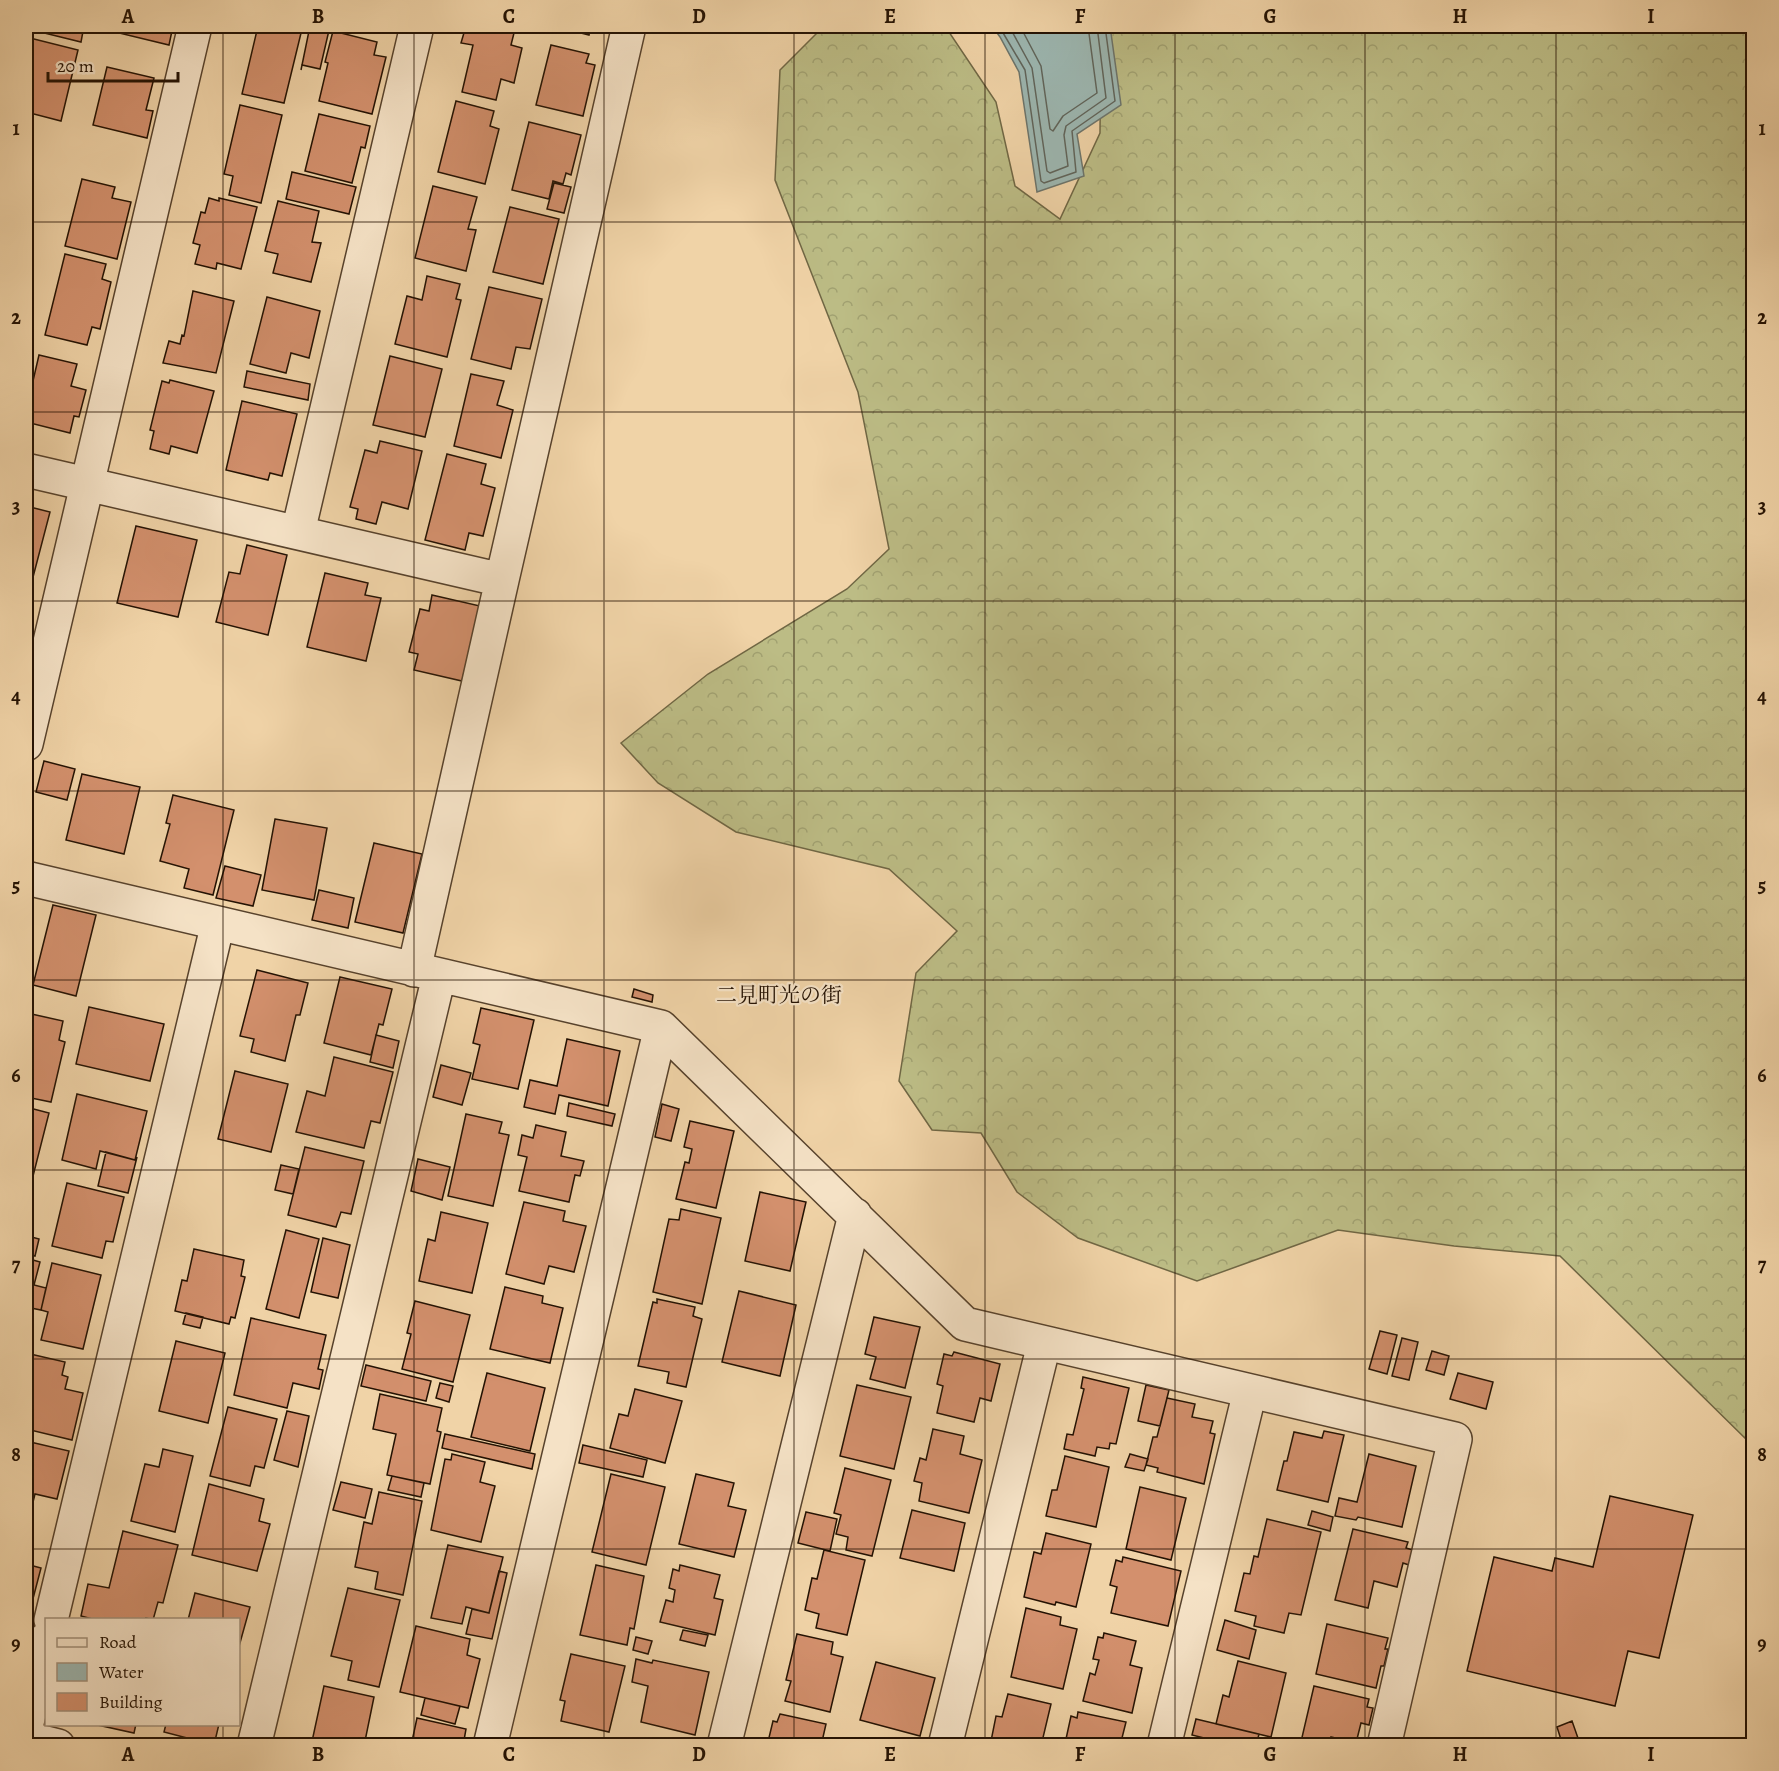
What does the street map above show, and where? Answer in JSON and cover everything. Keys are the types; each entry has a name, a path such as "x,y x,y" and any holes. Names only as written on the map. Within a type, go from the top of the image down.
{"street":[{"path":"26,744 195,26"},
{"path":"298,532 417,26"},
{"path":"254,1746 426,973 502,580 629,26"},
{"path":"26,470 502,580"},
{"path":"26,878 661,1027 965,1324 1455,1439 1384,1746"},
{"path":"51,1618 218,923"},
{"path":"490,1746 661,1027"},
{"path":"724,1746 855,1215"},
{"path":"945,1746 1044,1344"},
{"path":"1164,1746 1250,1391"},
{"path":"26,1726 45,1643"},
{"path":"26,1738 58,1746"}],"green space":[{"path":"824,26 945,26 996,102 1015,186 1060,219 1100,133 1101,26 1753,26 1753,1446 1560,1256 1454,1246 1338,1230 1197,1281 1078,1238 1017,1192 981,1133 932,1130 899,1081 916,973 957,931 889,869 736,832 658,783 621,743 708,674 847,589 889,549 858,392 775,180 780,70"}],"water":[{"path":"992,26 1110,26 1121,105 1077,134 1084,176 1037,192 1019,72"}],"building":[{"path":"33,26 84,26 81,42 32,30"},
{"path":"116,26 173,26 169,45 115,32"},
{"path":"258,26 289,26 302,29 284,103 242,94"},
{"path":"310,26 330,26 320,69 302,65"},
{"path":"466,26 499,26 515,29 511,45 522,48 514,83 501,79 496,100 462,92 473,45 461,43"},
{"path":"554,26 591,26 589,35"},
{"path":"333,31 377,42 374,55 386,57 372,114 319,101"},
{"path":"26,37 78,50 61,121 26,112"},
{"path":"551,45 589,54 586,63 595,65 583,116 536,105"},
{"path":"107,67 154,78 146,110 153,111 147,138 93,125"},
{"path":"456,101 494,111 490,126 499,129 485,184 438,172"},
{"path":"240,105 282,115 261,203 229,195 233,176 224,174"},
{"path":"319,114 370,126 365,148 361,147 352,183 305,171"},
{"path":"529,122 581,135 571,175 566,173 563,184 553,181 549,199 512,190"},
{"path":"292,172 356,187 349,214 286,199"},
{"path":"82,179 115,187 112,198 131,202 117,259 65,246"},
{"path":"554,183 571,187 564,213 547,209"},
{"path":"433,186 477,197 468,229 476,230 466,271 415,258"},
{"path":"209,198 219,201 219,198 257,207 241,269 217,263 216,269 195,264 200,245 193,243 201,212 205,213"},
{"path":"278,201 319,211 312,242 321,243 311,282 273,273 278,254 265,251"},
{"path":"510,207 559,219 543,284 493,272"},
{"path":"65,254 106,264 102,279 111,282 100,329 92,327 87,345 45,335"},
{"path":"427,276 460,284 456,299 461,300 447,357 395,344 407,296 422,300"},
{"path":"489,287 542,299 530,349 516,347 511,369 471,359"},
{"path":"193,291 234,301 216,373 163,363 169,341 180,344 182,335 184,336"},
{"path":"267,297 320,311 309,358 291,353 286,373 250,364"},
{"path":"39,355 77,364 71,386 86,390 79,417 74,416 70,433 26,422 26,411"},
{"path":"390,356 442,369 425,437 373,425"},
{"path":"247,371 310,384 308,400 244,387"},
{"path":"471,374 504,381 497,405 513,410 501,458 454,446"},
{"path":"170,380 214,391 197,453 171,446 169,454 150,449 154,431 150,430 162,381 169,383"},
{"path":"242,401 297,414 282,476 270,473 268,480 226,470"},
{"path":"380,441 422,451 408,509 382,502 376,524 356,519 358,509 350,507 365,450 377,453"},
{"path":"447,454 486,464 481,484 495,488 483,536 469,533 465,550 425,540"},
{"path":"26,506 50,512 32,581 26,579"},
{"path":"136,526 197,540 178,617 117,603"},
{"path":"247,545 287,555 268,635 216,622 229,572 240,574"},
{"path":"325,573 368,583 365,595 381,598 366,661 307,647"},
{"path":"432,595 480,606 462,681 414,670 418,654 409,652 420,609 429,611"},
{"path":"44,761 75,769 67,800 36,792"},
{"path":"82,774 140,787 124,854 66,840"},
{"path":"173,795 234,810 213,895 184,888 189,869 160,861 170,824 166,823"},
{"path":"275,819 327,828 314,900 262,890"},
{"path":"374,843 422,854 403,933 355,922"},
{"path":"225,866 261,875 253,906 216,898"},
{"path":"319,890 354,898 348,928 312,920"},
{"path":"53,905 96,915 76,996 33,985"},
{"path":"257,970 308,983 300,1015 296,1015 285,1061 251,1052 254,1039 240,1036"},
{"path":"340,977 392,989 383,1025 379,1024 371,1055 324,1043"},
{"path":"634,989 653,995 652,1002 632,997"},
{"path":"89,1007 164,1024 150,1081 76,1064"},
{"path":"481,1008 534,1020 518,1089 472,1079 480,1045 473,1043"},
{"path":"27,1013 63,1021 59,1040 65,1042 51,1102 26,1097"},
{"path":"376,1035 399,1041 393,1068 370,1062"},
{"path":"567,1039 620,1051 608,1106 559,1095 555,1114 524,1107 530,1080 557,1086"},
{"path":"334,1057 393,1072 380,1123 371,1121 364,1148 296,1132 307,1091 325,1096"},
{"path":"441,1065 471,1073 462,1105 433,1097"},
{"path":"235,1071 288,1084 271,1152 218,1139"},
{"path":"77,1094 147,1111 135,1160 100,1151 96,1169 62,1160"},
{"path":"569,1103 615,1114 612,1126 567,1116"},
{"path":"662,1104 679,1109 671,1141 655,1137"},
{"path":"26,1107 49,1113 31,1184 26,1182"},
{"path":"466,1114 502,1122 499,1133 509,1135 493,1206 448,1196"},
{"path":"690,1121 734,1131 716,1208 676,1199 685,1162 689,1163 692,1149 684,1147"},
{"path":"536,1125 566,1132 561,1156 584,1161 580,1176 575,1175 569,1202 519,1191 527,1157 518,1155 522,1135 533,1138"},
{"path":"305,1147 364,1161 351,1214 341,1212 336,1227 288,1215"},
{"path":"106,1152 135,1160 137,1157 128,1193 98,1186"},
{"path":"418,1159 450,1167 442,1200 411,1191"},
{"path":"281,1165 299,1169 293,1194 275,1190"},
{"path":"67,1183 124,1197 113,1242 106,1241 102,1258 52,1246"},
{"path":"760,1192 806,1202 790,1271 745,1261"},
{"path":"524,1202 565,1211 563,1221 586,1226 574,1272 549,1266 544,1284 506,1274"},
{"path":"681,1209 721,1218 702,1304 653,1292 669,1219 679,1220"},
{"path":"441,1212 488,1223 472,1293 419,1281 428,1239 435,1241"},
{"path":"286,1230 319,1239 299,1318 266,1309"},
{"path":"28,1236 39,1239 35,1256 26,1254"},
{"path":"323,1238 350,1245 338,1298 311,1292"},
{"path":"194,1249 244,1260 241,1276 245,1277 235,1318 231,1317 229,1324 175,1311 182,1280 187,1281"},
{"path":"26,1258 40,1262 34,1285 46,1288 41,1310 26,1307"},
{"path":"52,1263 101,1275 83,1349 41,1340 48,1312 41,1310"},
{"path":"505,1287 543,1296 542,1303 563,1308 550,1363 490,1349"},
{"path":"739,1291 796,1305 780,1376 722,1362"},
{"path":"657,1299 695,1307 693,1316 702,1319 686,1387 667,1383 669,1372 638,1366 653,1302 657,1303"},
{"path":"415,1301 470,1315 453,1382 402,1369 411,1334 407,1333"},
{"path":"186,1313 203,1317 200,1328 183,1324"},
{"path":"874,1317 920,1327 905,1388 870,1379 876,1357 865,1354"},
{"path":"251,1318 326,1335 318,1369 323,1370 319,1389 293,1383 287,1408 234,1395"},
{"path":"1380,1331 1397,1335 1387,1374 1369,1369"},
{"path":"1402,1338 1418,1342 1409,1380 1392,1376"},
{"path":"176,1341 225,1353 208,1423 159,1411"},
{"path":"1432,1351 1449,1356 1444,1375 1426,1370"},
{"path":"954,1352 1000,1364 991,1401 980,1398 974,1422 937,1413 943,1386 937,1384 944,1354 952,1356"},
{"path":"26,1353 65,1362 62,1375 68,1377 65,1389 83,1393 72,1440 26,1429"},
{"path":"366,1365 431,1381 426,1401 361,1386"},
{"path":"487,1373 545,1388 530,1451 471,1437"},
{"path":"1458,1373 1493,1382 1486,1409 1450,1399"},
{"path":"1083,1377 1129,1388 1116,1444 1110,1443 1109,1449 1097,1447 1095,1456 1064,1449 1067,1434 1073,1435 1084,1389 1081,1388"},
{"path":"440,1383 453,1386 449,1402 436,1398"},
{"path":"857,1385 911,1397 894,1469 840,1456"},
{"path":"1146,1385 1169,1390 1160,1426 1138,1421"},
{"path":"635,1389 682,1401 665,1463 610,1448 619,1414 628,1416"},
{"path":"380,1394 442,1408 437,1431 441,1432 430,1484 387,1475 396,1434 373,1429"},
{"path":"1167,1398 1195,1404 1192,1417 1213,1421 1210,1433 1215,1434 1204,1484 1157,1472 1158,1468 1146,1465 1153,1437 1157,1437"},
{"path":"228,1407 277,1419 264,1468 255,1466 250,1486 210,1476"},
{"path":"287,1411 309,1416 298,1467 274,1460"},
{"path":"933,1429 964,1436 960,1454 982,1460 969,1513 919,1501 922,1483 914,1481 920,1458 926,1460"},
{"path":"1324,1431 1344,1435 1328,1502 1277,1490 1294,1432 1322,1438"},
{"path":"445,1434 535,1454 532,1469 442,1448"},
{"path":"26,1441 69,1451 57,1499 35,1494 30,1514 26,1513"},
{"path":"583,1445 647,1460 643,1477 579,1463"},
{"path":"163,1449 193,1456 175,1532 131,1521 145,1464 159,1467"},
{"path":"452,1454 485,1462 480,1482 495,1486 481,1542 431,1530 445,1459 451,1460"},
{"path":"1130,1454 1148,1459 1144,1471 1125,1467"},
{"path":"1369,1454 1416,1466 1402,1527 1358,1517 1356,1520 1335,1516 1339,1498 1357,1502"},
{"path":"1065,1456 1109,1467 1096,1527 1046,1516 1052,1490 1057,1490"},
{"path":"845,1468 891,1480 872,1556 846,1550 848,1537 836,1534 841,1515 834,1513"},
{"path":"611,1474 665,1487 646,1565 592,1552"},
{"path":"696,1474 734,1483 728,1506 746,1510 734,1557 679,1544"},
{"path":"392,1476 424,1483 421,1497 388,1490"},
{"path":"341,1482 372,1489 365,1518 333,1510"},
{"path":"209,1484 264,1499 259,1521 270,1524 257,1571 192,1555"},
{"path":"1140,1487 1186,1498 1171,1560 1126,1549"},
{"path":"379,1492 422,1501 403,1595 375,1589 378,1572 355,1567 364,1522 372,1524"},
{"path":"1610,1496 1693,1515 1659,1658 1628,1651 1615,1706 1467,1671 1494,1557 1552,1571 1555,1558 1593,1567"},
{"path":"912,1510 965,1523 954,1571 900,1558"},
{"path":"1312,1511 1333,1517 1330,1531 1308,1525"},
{"path":"806,1512 837,1519 830,1551 798,1543"},
{"path":"1267,1519 1321,1532 1301,1615 1289,1613 1284,1633 1254,1626 1256,1616 1235,1611 1244,1573 1250,1574 1254,1556 1258,1557"},
{"path":"1353,1529 1408,1542 1406,1548 1413,1550 1409,1565 1403,1563 1397,1587 1374,1581 1368,1608 1335,1600"},
{"path":"123,1531 178,1545 163,1603 158,1602 154,1618 81,1616 88,1584 109,1588"},
{"path":"1046,1533 1091,1544 1076,1607 1056,1602 1055,1605 1024,1597 1034,1552 1041,1554"},
{"path":"448,1545 503,1557 489,1613 466,1607 462,1624 431,1618"},
{"path":"824,1550 865,1560 847,1635 816,1628 819,1614 805,1610 812,1578 817,1579"},
{"path":"1123,1557 1181,1571 1168,1626 1111,1613 1117,1587 1110,1585 1116,1560 1122,1562"},
{"path":"26,1564 41,1568 29,1614 26,1613"},
{"path":"596,1565 644,1576 634,1629 630,1628 627,1645 580,1635"},
{"path":"680,1565 720,1575 714,1598 723,1600 715,1635 660,1622 666,1600 673,1602 675,1590 669,1588 673,1569 679,1571"},
{"path":"499,1571 507,1573 492,1639 466,1634 472,1609 489,1613"},
{"path":"348,1588 400,1600 379,1687 348,1680 352,1661 331,1656"},
{"path":"195,1593 250,1607 240,1643 240,1618 189,1618"},
{"path":"1026,1608 1061,1617 1060,1625 1077,1629 1063,1689 1011,1677"},
{"path":"1225,1620 1256,1630 1249,1659 1217,1650"},
{"path":"1327,1624 1388,1638 1384,1666 1381,1666 1376,1688 1316,1674"},
{"path":"416,1626 470,1639 467,1655 480,1659 468,1708 400,1692"},
{"path":"683,1630 708,1635 705,1646 680,1640"},
{"path":"1104,1633 1136,1641 1130,1665 1142,1668 1132,1713 1083,1701 1090,1673 1095,1675 1099,1660 1093,1659 1098,1637 1103,1638"},
{"path":"797,1634 833,1642 831,1654 843,1657 830,1712 785,1701 791,1681 786,1680"},
{"path":"636,1637 652,1641 648,1654 633,1650"},
{"path":"571,1654 625,1666 609,1732 561,1721 565,1701 560,1700"},
{"path":"636,1659 652,1663 653,1660 709,1672 695,1735 641,1722 648,1686 632,1682"},
{"path":"1238,1661 1286,1673 1271,1737 1216,1724 1223,1695 1229,1697"},
{"path":"876,1662 935,1678 920,1736 860,1720"},
{"path":"324,1686 374,1697 364,1746 311,1746"},
{"path":"1314,1686 1369,1699 1367,1707 1373,1708 1369,1725 1361,1723 1356,1743 1331,1737 1329,1746 1300,1746"},
{"path":"1008,1694 1051,1704 1041,1746 990,1746 996,1716 1002,1717"},
{"path":"425,1698 460,1706 455,1724 421,1715"},
{"path":"1078,1712 1126,1722 1120,1746 1073,1746 1074,1741 1066,1739 1071,1716 1077,1718"},
{"path":"780,1714 826,1724 821,1746 767,1746 773,1721 777,1722"},
{"path":"417,1718 466,1729 463,1746 411,1746"},
{"path":"1196,1719 1259,1734 1256,1746 1236,1746 1192,1735"},
{"path":"1572,1721 1579,1741 1563,1746 1557,1727"},
{"path":"102,1726 136,1726 134,1733"},
{"path":"166,1726 219,1726 214,1745 164,1732"}],"district":[{"name":"二見町光の街","path":"779,995"}]}
